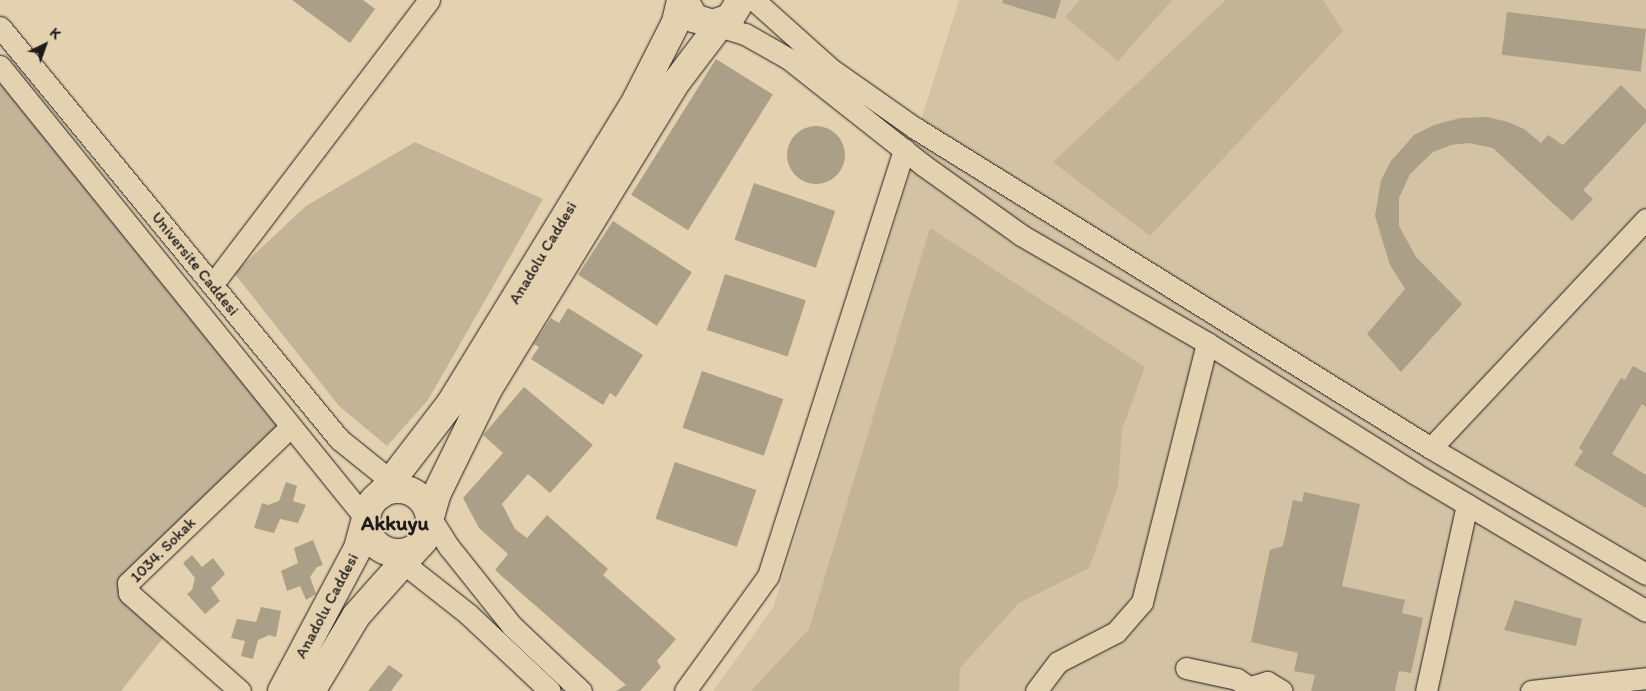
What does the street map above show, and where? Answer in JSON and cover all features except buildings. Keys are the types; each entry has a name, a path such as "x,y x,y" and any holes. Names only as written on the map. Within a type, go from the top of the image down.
{"main road":[{"name":"Anadolu Caddesi","path":"391,488 451,403 637,99 676,22 683,0"},
{"path":"683,0 694,18 718,24"},
{"name":"Anadolu Caddesi","path":"430,517 437,493 488,389 674,85 718,24 736,11 741,0"},
{"path":"391,488 420,498 430,517 427,532 403,553 372,539 366,519 374,500 391,488"},
{"name":"Anadolu Caddesi","path":"282,691 358,548 366,519"},
{"name":"Anadolu Caddesi","path":"311,691 356,616 403,553"}],"street":[{"path":"212,285 429,0"},
{"path":"754,0 831,69 915,128 1431,448 1646,574"},
{"path":"718,24 745,34 789,59 904,149 1021,235 1207,343 1466,504 1646,611"},
{"name":"Universite Caddesi","path":"0,27 339,439 391,488"},
{"name":"Universite Caddesi","path":"2,72 366,519"},
{"path":"685,691 768,576 904,149"},
{"path":"1431,448 1646,219"},
{"path":"1036,691 1058,662 1116,632 1142,602 1207,343"},
{"name":"1034. Sokak","path":"240,691 129,593 128,583 290,427"},
{"path":"1426,691 1466,504"},
{"path":"430,517 449,547 512,626 581,691"},
{"path":"403,553 550,691"},
{"path":"1186,668 1238,679 1252,689 1267,682 1282,691"},
{"path":"1532,691 1646,678"}],"shaded area":[{"path":"959,0 1646,0 1646,691 713,691 773,608 911,170 922,117"},
{"path":"1080,0 1172,0 1118,61 1065,17"},
{"path":"1226,0 1323,0 1343,31 1150,236 1053,162"},
{"path":"0,76 290,427 128,583 170,629 121,691 0,691"},
{"path":"415,142 543,199 428,400 387,446 339,406 234,273 306,206"},
{"path":"930,228 1145,367 1122,429 1118,486 1089,568 1019,603 960,668 959,691 751,691 809,629"}],"district":[{"name":"Akkuyu","path":"395,523"}]}
